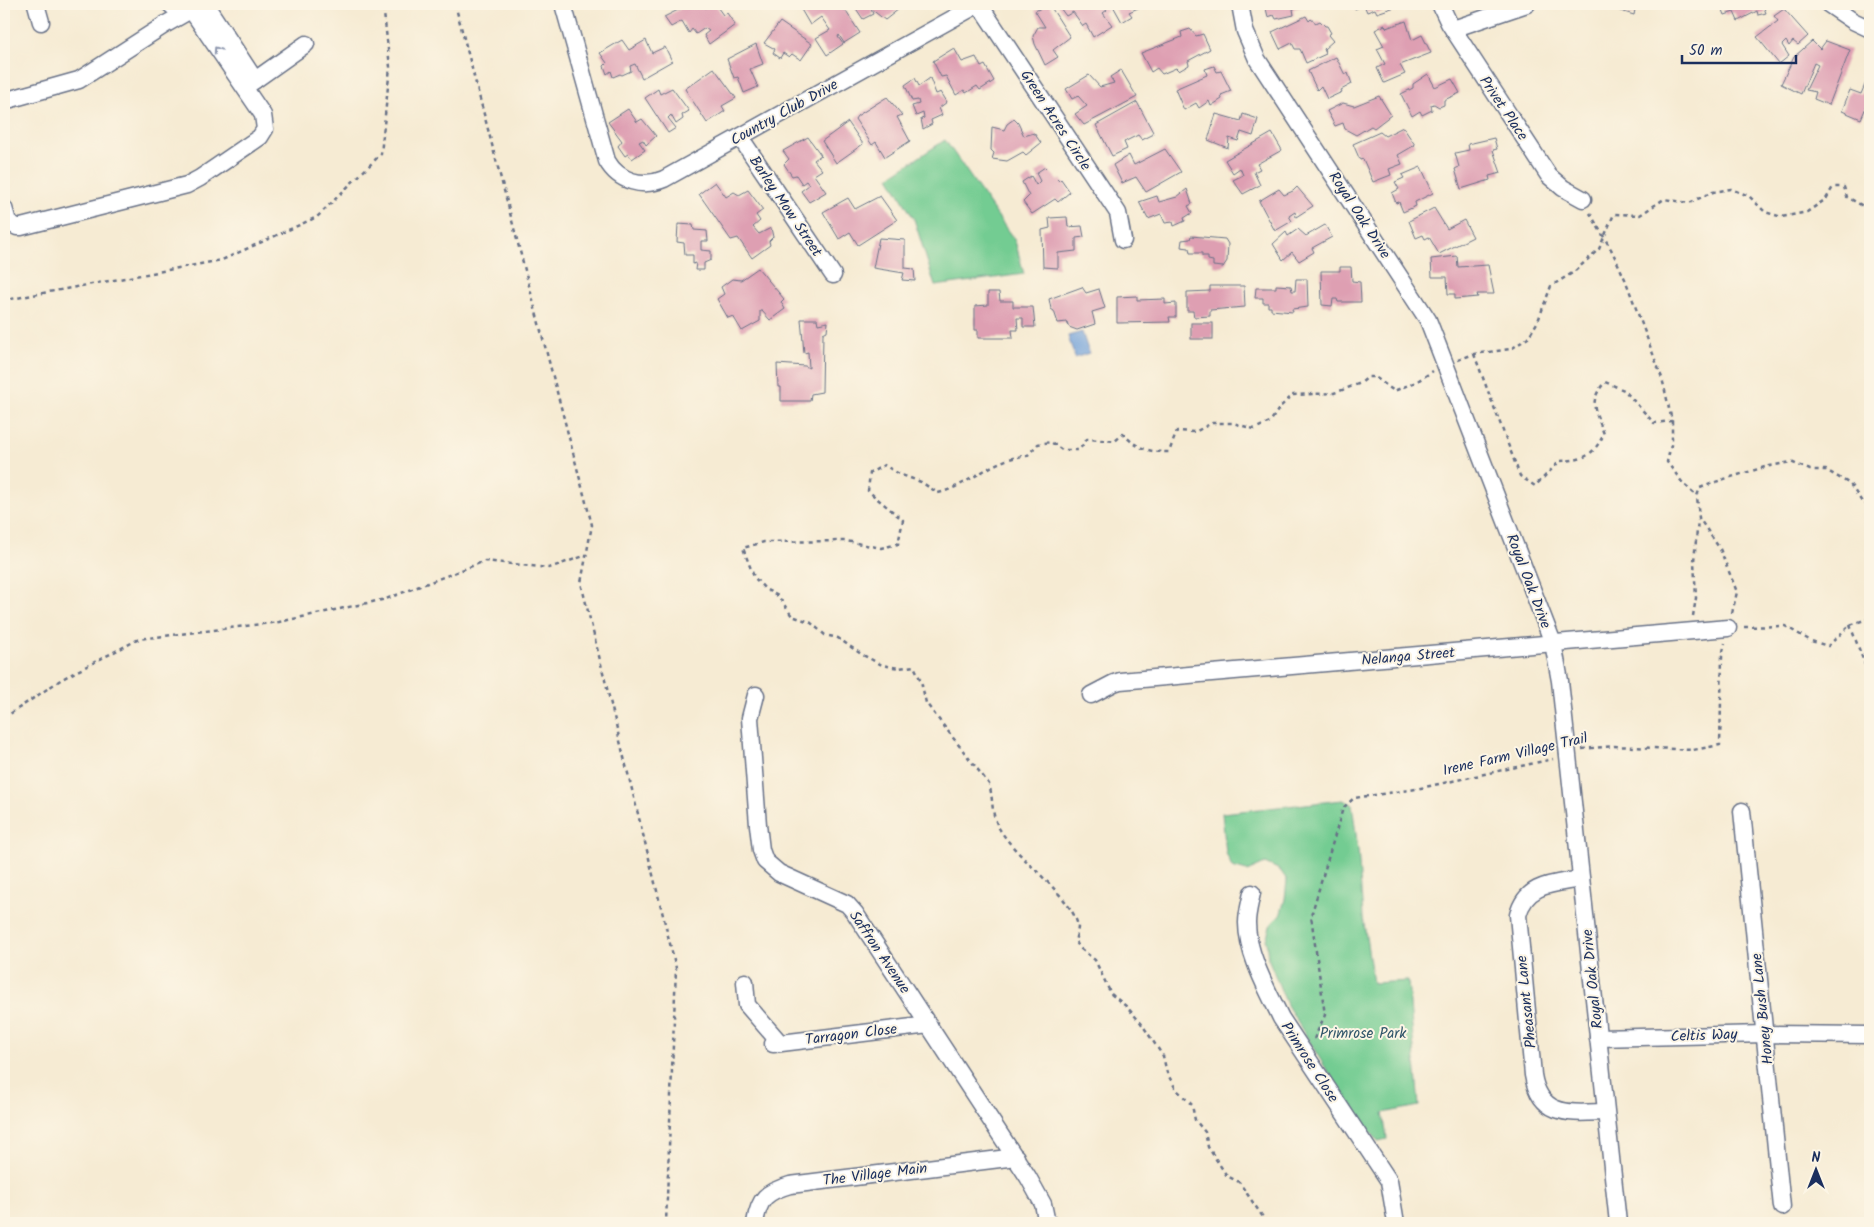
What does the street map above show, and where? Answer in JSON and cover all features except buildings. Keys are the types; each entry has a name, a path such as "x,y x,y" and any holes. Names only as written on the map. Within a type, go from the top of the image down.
{"street":[{"path":"36,4 40,22"},
{"name":"Country Club Drive","path":"563,4 607,162 614,171 631,181 646,184 664,179 979,4"},
{"name":"Green Acres Circle","path":"979,4 1118,213 1123,240"},
{"name":"Royal Oak Drive","path":"1240,4 1249,43 1257,59 1428,320 1553,643 1560,681 1618,1223"},
{"name":"Privet Place","path":"1440,4 1452,28 1549,176 1563,188 1583,199"},
{"path":"1452,28 1526,4"},
{"path":"1828,4 1870,29"},
{"path":"4,100 79,80 189,7 249,84 265,124 263,133 253,143 192,182 22,227 17,227 8,222 4,208"},
{"path":"249,84 306,44"},
{"name":"Barley Mow Street","path":"740,137 833,275"},
{"name":"Nelanga Street","path":"1091,695 1118,681 1728,628"},
{"name":"Saffron Avenue","path":"756,696 750,718 758,825 761,850 765,861 779,873 849,905 1016,1157 1040,1197 1047,1223"},
{"name":"Honey Bush Lane","path":"1742,811 1782,1207"},
{"name":"Pheasant Lane","path":"1581,879 1550,885 1529,893 1520,904 1518,914 1533,1075 1538,1095 1551,1108 1566,1112 1605,1112"},
{"name":"Primrose Close","path":"1252,893 1246,922 1248,937 1251,951 1271,999 1281,1018 1389,1181 1392,1188 1396,1223"},
{"name":"Tarragon Close","path":"745,982 747,1005 777,1043 929,1025"},
{"name":"Celtis Way","path":"1598,1038 1765,1034 1870,1035"},
{"name":"The Village Main","path":"755,1223 759,1205 765,1196 772,1191 790,1185 1016,1157"}],"path":[{"path":"4,304 11,299 222,260 318,217 381,154 390,67 383,4"},
{"path":"455,4 592,525 581,583 676,968 666,1223"},
{"path":"1267,1223 1240,1182 1227,1176 1208,1147 1205,1132 1195,1120 1192,1105 1176,1089 1167,1072 1163,1056 1141,1023 1127,1007 1111,994 1095,960 1081,949 1075,941 1078,928 1070,908 1014,848 1004,834 992,810 992,793 989,784 926,703 921,680 914,666 899,668 882,665 861,654 838,638 824,635 810,622 792,616 778,596 765,589 754,578 743,548 764,542 846,541 881,548 898,544 903,520 868,491 870,473 884,465 899,474 921,482 938,493 952,490 995,464 1013,456 1027,456 1038,444 1051,442 1062,450 1079,450 1087,439 1115,441 1123,434 1134,445 1154,452 1169,452 1177,431 1196,432 1212,422 1233,423 1254,429 1270,422 1280,407 1293,395 1334,393 1361,383 1368,377 1375,377 1394,391 1416,382 1446,364 1474,354 1511,349 1528,338 1538,322 1551,286 1574,272 1599,249 1614,214 1640,215 1664,199 1689,203 1713,192 1731,188 1749,196 1765,212 1782,217 1807,212 1826,199 1833,187 1844,187 1847,197 1870,210"},
{"path":"1583,199 1626,280 1662,378 1672,421 1672,441 1667,462 1682,482 1697,496 1700,488 1721,480 1764,467 1791,462 1810,470 1826,470 1850,484 1862,502 1870,506"},
{"path":"1474,354 1520,476 1534,486 1560,461 1578,460 1588,456 1598,446 1604,434 1594,406 1595,393 1605,382 1624,390 1654,422 1672,421"},
{"name":"Irene Farm Village Trail","path":"1311,1045 1325,1015 1311,916 1343,808 1354,798 1416,789 1548,761 1585,748 1614,746 1693,750 1720,745 1722,656 1737,592 1720,549 1699,518 1697,496"},
{"path":"1690,631 1696,598 1694,561 1699,518"},
{"path":"4,718 62,679 139,639 279,622 386,598 485,561 549,568 587,555"},
{"path":"1728,628 1785,626 1811,641 1828,646 1850,625 1870,618"},
{"path":"1850,625 1870,678"}],"green space":[{"path":"945,140 1015,241 1024,274 935,286 914,219 889,177"},
{"name":"Primrose Park","path":"1343,800 1352,804 1358,849 1363,917 1373,983 1408,981 1419,1106 1383,1113 1387,1139 1378,1141 1350,1108 1287,1005 1268,958 1266,940 1270,926 1281,913 1287,880 1280,870 1265,863 1247,871 1232,867 1226,853 1222,813"}],"water":[{"path":"1082,332 1089,353 1075,358 1068,336"}]}
